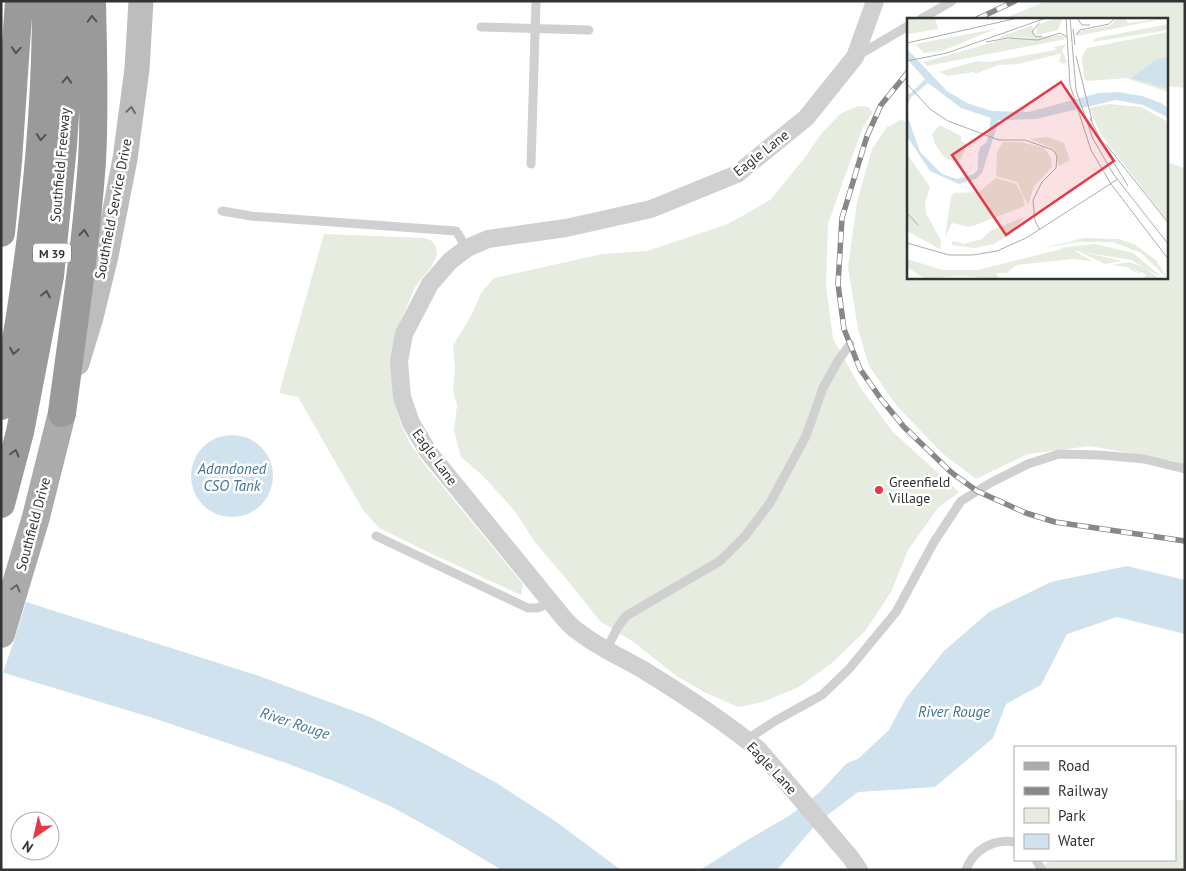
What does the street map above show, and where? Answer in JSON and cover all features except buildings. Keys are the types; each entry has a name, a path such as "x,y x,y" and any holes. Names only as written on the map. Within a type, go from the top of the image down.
{"highway":[{"path":"1,233 10,147 19,1"},
{"name":"Southfield Freeway","path":"1,406 14,353 36,200 46,41 46,1"},
{"name":"Southfield Freeway","path":"2,502 20,432 50,276 64,145 68,69 68,1"},
{"path":"62,413 92,160 94,76 92,1"}],"main road":[{"name":"Southfield Service Drive","path":"62,413 91,317 117,202 125,159 137,69 141,1"},
{"name":"Southfield Drive","path":"1,634 36,517 62,413"}],"street":[{"name":"Eagle Lane","path":"855,864 753,745 681,694 577,631 562,616 429,453 411,423 402,396 399,362 404,334 430,284 450,261 467,248 488,239 566,228 651,209 737,174 806,118 855,57 875,1"}],"lane":[{"path":"530,164 536,1"},
{"path":"923,18 952,1"},
{"path":"481,27 589,30"},
{"path":"855,57 907,27"},
{"path":"222,211 251,216 456,231 467,248"},
{"path":"606,650 626,616 720,561 745,536 770,503 806,436 823,388 850,344"},
{"path":"753,745 775,721 822,696 849,669 896,612 934,542 961,501 985,486 1028,464 1059,454 1144,459 1185,469"},
{"path":"376,536 528,608 537,608 551,603"},
{"path":"966,870 970,861 985,846 1006,840 1014,842"}],"green space":[{"path":"1046,1 1185,1 1185,88 1168,86 1168,18 1005,18"},
{"path":"858,106 868,107 873,112 864,125 828,224 826,285 833,339 860,387 893,432 959,492 938,508 908,550 891,592 866,630 833,662 799,687 763,702 738,707 706,693 678,677 632,641 600,621 535,542 514,510 483,476 461,457 454,431 457,405 453,391 455,367 453,346 472,314 481,293 494,278 602,254 647,251 728,224 770,200 806,156 821,134 840,114"},
{"path":"901,120 907,122 907,279 1168,279 1168,162 1185,168 1185,466 1174,461 1090,446 1028,454 976,479 942,453 896,405 869,366 858,329 848,267 857,202 872,149 887,127"},
{"path":"324,234 425,238 432,241 436,247 437,255 431,267 415,287 396,332 394,397 401,425 411,445 425,465 523,584 521,595 379,528 363,510 298,397 279,393"},
{"path":"1176,799 1185,801 1185,870 1038,870 1049,861 1176,861"}],"water":[{"name":"Adandoned CSO Tank","path":"232,435 248,438 261,447 270,460 273,476 270,492 261,505 248,514 232,517 216,514 203,505 194,492 191,476 194,460 203,447 216,438"},
{"name":"River Rouge","path":"1127,566 1185,580 1185,634 1117,617 1067,634 1041,685 1006,704 993,738 935,787 858,792 817,823 777,870 700,870 789,816 820,792 847,763 858,759 889,730 906,698 944,651 989,612 1051,582"},
{"name":"River Rouge","path":"1,594 259,676 370,717 495,782 555,821 621,870 502,870 392,807 341,784 289,764 153,718 1,672"}],"pier":[{"path":"1,591 27,599 2,675 1,675"}],"railway":[{"path":"979,18 1015,1"},
{"path":"907,73 881,105 867,136 842,218 838,284 844,329 860,369 904,427 952,473 977,491 1026,513 1055,522 1185,541"}],"place":[{"name":"Greenfield Village","path":"879,490"}]}
